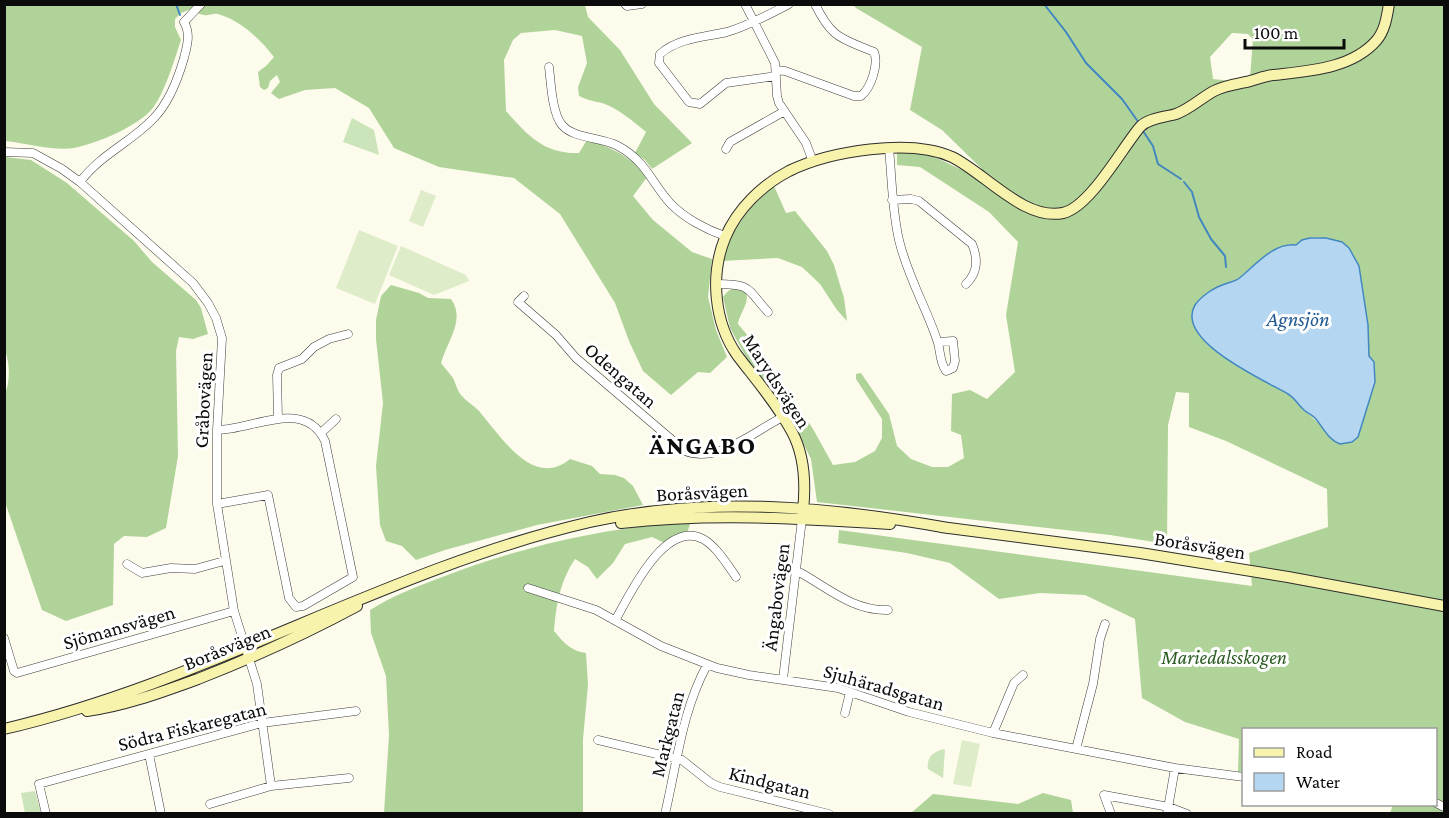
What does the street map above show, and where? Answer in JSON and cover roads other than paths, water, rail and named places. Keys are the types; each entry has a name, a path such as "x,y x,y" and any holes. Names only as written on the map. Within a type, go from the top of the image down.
{"main road":[{"name":"Marydsvägen","path":"802,514 804,478 796,440 783,417 736,353 726,334 718,308 716,284 719,258 725,236 740,211 754,195 789,171 813,162 858,151 888,148 930,150 951,157 969,167 1021,204 1050,214 1063,213 1071,210 1093,189 1143,123 1180,113 1216,90 1237,83 1270,75 1302,73 1342,63 1359,54 1377,40 1383,30 1389,4"},
{"name":"Boråsvägen","path":"4,729 69,713 100,709 138,700 247,653 297,637 390,589 497,549 566,529 673,518 802,514 948,528 1186,561 1444,606"}],"street":[{"path":"81,182 97,163 148,125 158,114 171,92 182,63 188,36 188,29 184,22 201,4"},
{"path":"624,4 627,6 642,4"},
{"path":"745,4 775,63 777,96 783,112 806,143 813,162"},
{"path":"789,4 729,31 696,37 665,50 660,54 659,63 689,102 695,104 700,104 726,83 785,71 854,96 861,96 867,91 877,59 874,52 839,38 825,25 815,4"},
{"path":"549,67 558,117 566,129 619,146 640,162 661,192 676,208 697,223 725,236"},
{"path":"726,149 730,142 783,112"},
{"path":"888,148 892,200 899,242 923,309 938,342"},
{"name":"Gråbovägen","path":"4,152 33,153 81,182 193,283 208,303 218,324 223,348 217,430 217,504 224,561 234,611 257,684 271,786"},
{"path":"892,200 918,201 972,244 975,252 975,270 972,278 966,284"},
{"path":"716,284 749,289 768,312"},
{"name":"Odengatan","path":"524,296 518,302 525,309 556,335 576,358 685,451 693,454 710,454 783,417"},
{"path":"278,419 277,375 279,368 302,359 314,347 329,339 348,334"},
{"path":"217,430 294,417 308,421 321,433 325,441 354,577 303,606 296,607 290,598 268,495 217,504"},
{"path":"321,433 336,419"},
{"name":"Ängabovägen","path":"783,679 802,514"},
{"path":"616,620 642,573 666,545 681,536 689,535 705,540 736,577"},
{"path":"127,564 142,573 171,568 195,569 224,561"},
{"path":"796,572 811,578 848,601 888,610"},
{"name":"Sjuhäradsgatan","path":"528,588 583,605 616,620 661,646 707,665 749,675 838,688 909,712 993,734 1174,768 1242,777"},
{"name":"Sjömansvägen","path":"4,638 14,671 21,672 234,611"},
{"path":"1076,749 1093,684 1100,639 1105,624"},
{"name":"Markgatan","path":"665,813 691,698 707,665"},
{"path":"993,734 1014,682 1023,675"},
{"path":"845,713 850,692"},
{"name":"Södra Fiskaregatan","path":"46,813 39,784 262,723 356,711"},
{"path":"598,740 676,758"},
{"path":"149,754 161,813"},
{"name":"Kindgatan","path":"676,758 690,764 699,775 720,787 829,813"},
{"path":"1168,810 1174,768"},
{"path":"210,804 271,786 349,778"},
{"path":"1111,813 1104,795 1187,813"}],"water":[{"name":"Agnsjön","path":"1310,238 1326,238 1342,242 1349,248 1359,266 1368,325 1369,356 1374,362 1375,382 1358,437 1352,442 1340,444 1336,442 1315,418 1290,396 1243,370 1209,346 1198,332 1192,319 1195,305 1208,292 1235,281 1264,256 1279,247 1296,245"}],"waterway":[{"path":"176,4 180,15"},
{"path":"1044,4 1086,63 1122,99 1139,123"},
{"path":"1143,131 1153,146 1158,164 1181,179"},
{"path":"1184,182 1192,192 1199,217 1211,239 1225,256 1226,267"}],"district":[{"name":"ÄNGABO","path":"703,445"}],"park label":[{"name":"Mariedalsskogen","path":"1224,657"}]}
